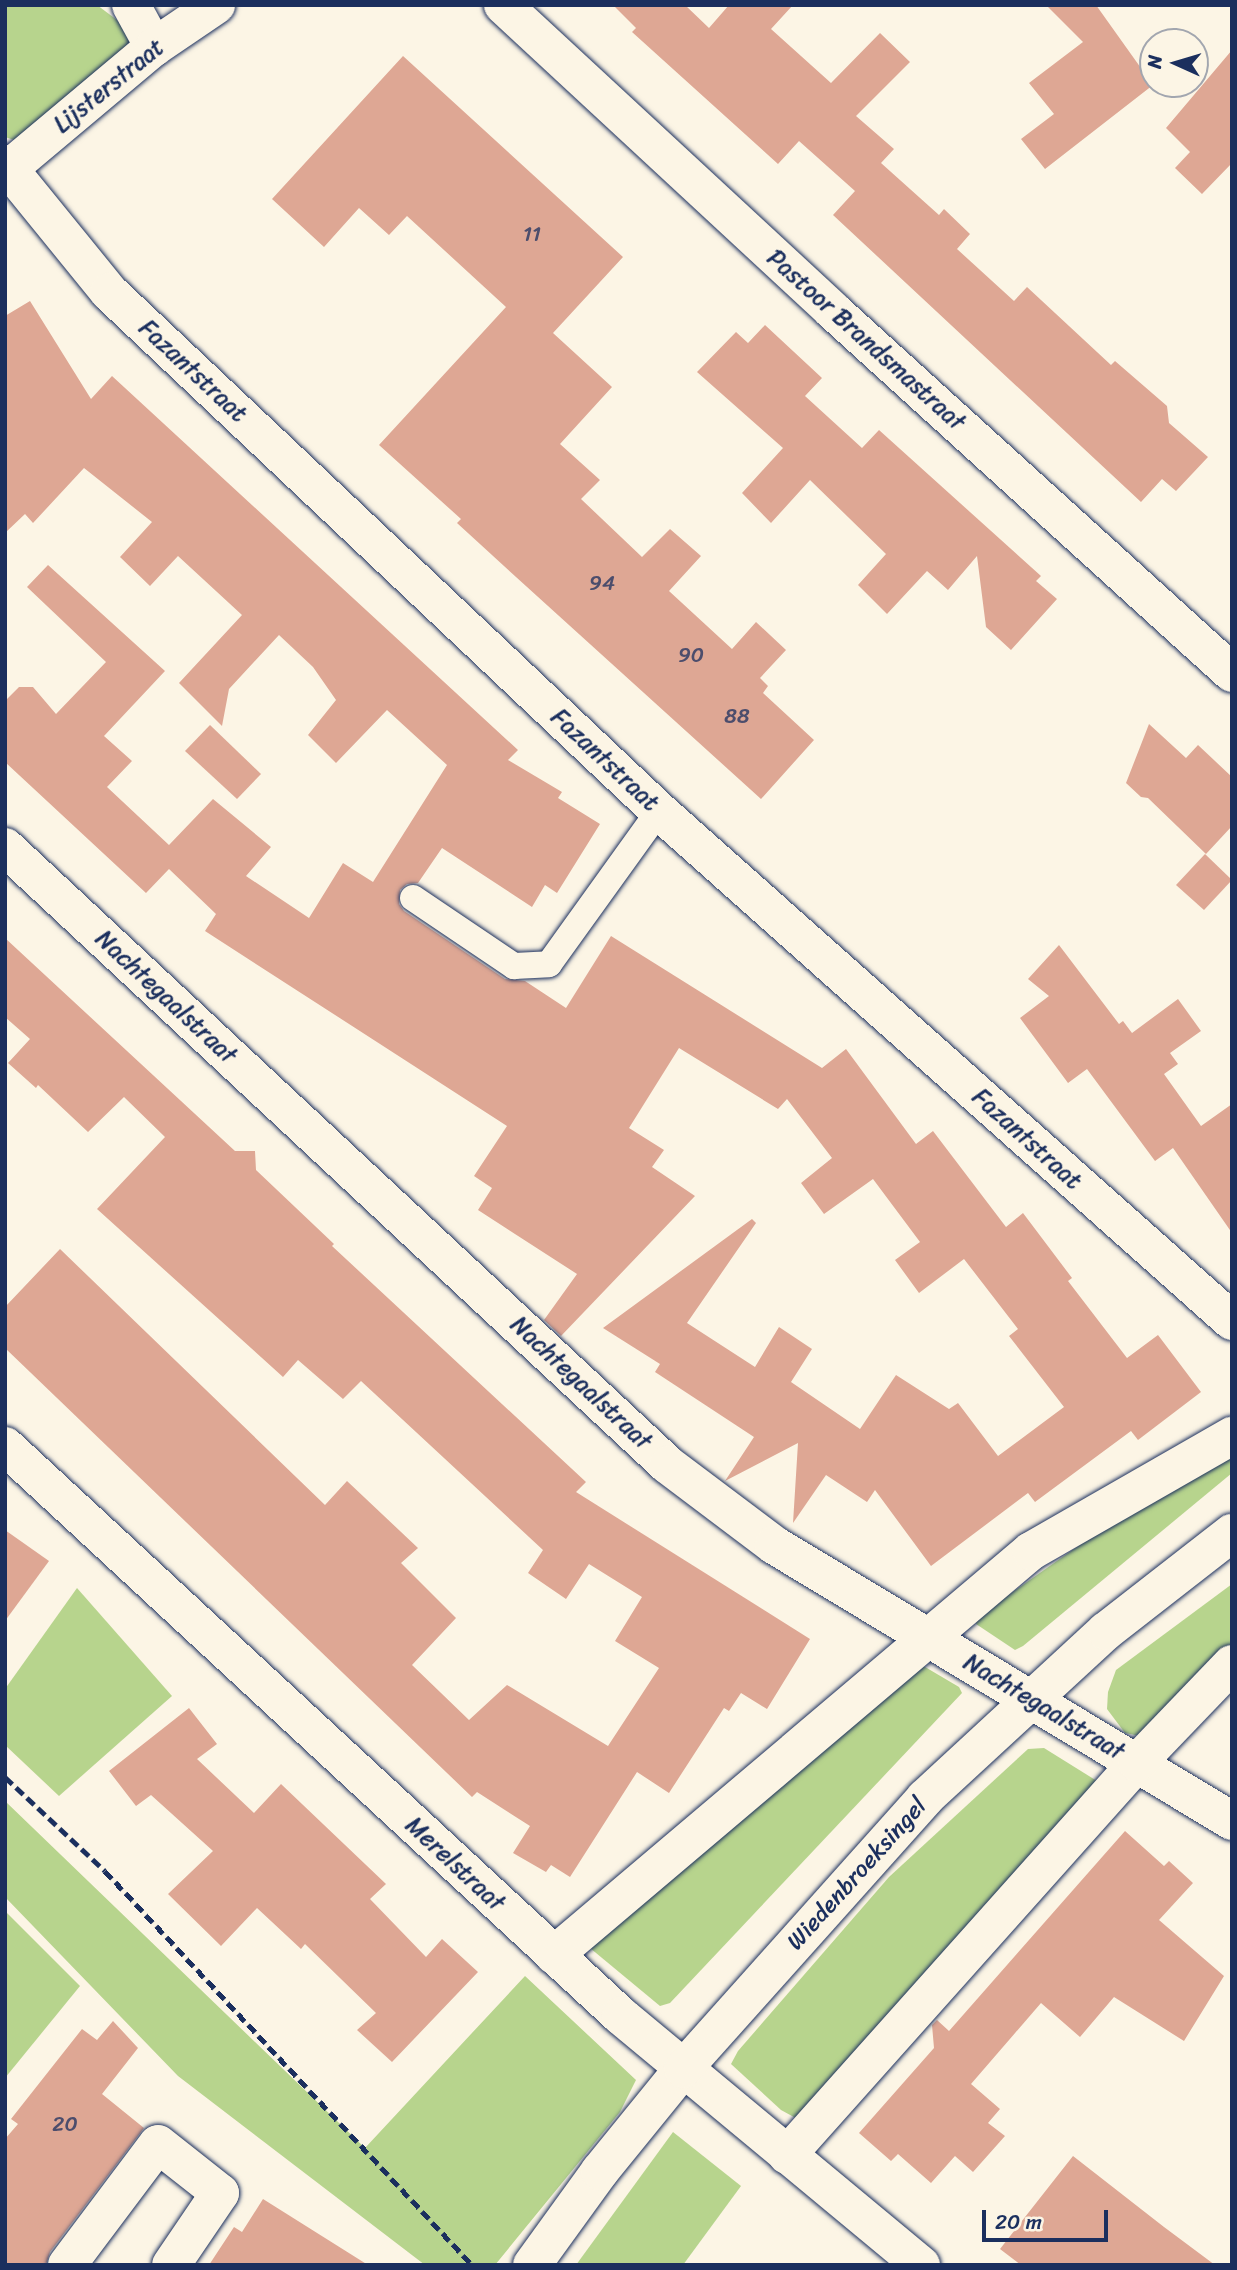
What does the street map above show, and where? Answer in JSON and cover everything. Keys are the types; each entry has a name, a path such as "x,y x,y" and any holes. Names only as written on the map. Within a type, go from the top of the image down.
{"street":[{"path":"131,5 154,47"},
{"name":"Lijsterstraat","path":"7,168 154,47 216,5"},
{"name":"Pastoor Brandsmastraat","path":"503,5 832,310 1232,673"},
{"name":"Fazantstraat","path":"7,168 109,292 659,811 1232,1321"},
{"name":"Nachtegaalstraat","path":"5,847 668,1465 774,1545 1232,1821"},
{"path":"554,1955 1031,1551 1232,1436"},
{"name":"Merelstraat","path":"5,1446 554,1955 683,2069 920,2265"},
{"name":"Wiedenbroeksingel","path":"532,2265 600,2171 683,2069 925,1798 1106,1631 1232,1532"},
{"path":"787,2155 1137,1763 1232,1664"},
{"path":"67,2265 158,2144 220,2193 171,2265"}],"lane":[{"path":"413,898 514,966 550,964 659,811"}],"green space":[{"path":"5,5 97,5 141,38 17,141 5,137"},
{"path":"1232,1443 1232,1473 1023,1646 1015,1650 976,1624 977,1617 1195,1464"},
{"path":"1232,1584 1232,1649 1145,1737 1125,1733 1107,1709 1108,1692 1116,1670"},
{"path":"77,1588 172,1696 59,1796 5,1745 5,1689"},
{"path":"920,1664 959,1687 962,1693 670,2003 660,2006 590,1948"},
{"path":"1044,1748 1105,1786 803,2122 781,2110 731,2064 738,2051 889,1877 1028,1749"},
{"path":"5,1801 365,2148 525,1976 636,2080 620,2112 495,2265 425,2265 178,2076 5,1897"},
{"path":"5,1911 80,1986 5,2078"},
{"path":"673,2132 741,2186 683,2265 576,2265"}],"building":[{"path":"613,5 685,5 709,28 729,5 793,5 771,29 831,83 880,33 910,62 856,116 894,149 881,163 939,215 944,209 970,234 957,249 1014,301 1027,287 1111,365 1115,361 1167,406 1169,423 1208,457 1176,491 1162,479 1141,502 833,215 855,191 799,141 778,164 632,32 636,28"},
{"path":"1046,5 1096,5 1139,65 1139,96 1045,169 1021,139 1054,114 1029,83 1083,42"},
{"path":"1232,50 1232,163 1202,194 1175,168 1190,152 1166,128 1191,98 1209,98 1209,77"},
{"path":"403,56 623,257 553,333 612,387 560,444 600,480 581,499 642,557 670,529 701,556 669,591 732,649 756,622 786,650 760,678 768,686 763,693 814,740 761,799 457,523 461,519 379,445 506,307 407,216 389,235 359,208 324,247 272,199"},
{"path":"30,301 91,399 112,376 518,750 508,760 562,792 558,798 600,824 557,893 545,885 532,907 442,848 418,883 407,884 400,890 399,904 404,911 505,979 525,981 566,1008 611,936 822,1068 846,1049 916,1144 933,1131 1006,1227 1023,1213 1072,1278 1068,1281 1127,1358 1158,1335 1201,1392 1138,1440 1131,1431 1035,1502 1028,1493 931,1566 875,1490 867,1502 826,1475 793,1523 798,1443 725,1481 754,1437 655,1372 660,1364 603,1328 752,1219 756,1223 687,1323 755,1367 779,1327 812,1349 791,1382 860,1429 896,1375 949,1409 958,1403 998,1456 1064,1407 1009,1336 1018,1329 964,1259 919,1293 895,1260 920,1242 873,1179 824,1214 801,1183 832,1158 787,1099 778,1109 679,1048 629,1128 664,1150 652,1167 695,1196 561,1336 544,1320 577,1274 478,1210 492,1188 474,1176 507,1126 205,931 216,914 169,869 146,893 5,762 5,701 19,687 33,687 56,714 106,662 27,587 48,565 165,671 104,736 132,761 107,787 169,845 213,799 271,847 246,876 309,918 343,863 373,882 447,765 387,710 336,763 308,735 336,700 313,667 279,635 229,689 222,726 179,683 242,615 178,556 150,586 120,557 152,522 84,468 33,523 25,514 5,533 5,316"},
{"path":"765,325 822,378 805,396 862,448 879,430 1041,576 1036,581 1057,599 1011,650 986,627 977,556 948,590 927,571 887,614 858,585 886,554 810,480 771,523 742,493 783,448 697,372 736,332 748,343"},
{"path":"1149,724 1186,758 1198,745 1232,777 1232,826 1206,854 1148,798 1141,797 1126,783"},
{"path":"210,725 261,774 237,799 185,751"},
{"path":"1205,854 1232,880 1204,910 1176,885"},
{"path":"5,938 235,1151 255,1151 256,1170 334,1244 332,1246 586,1482 576,1492 810,1639 767,1709 741,1693 729,1711 724,1708 669,1793 637,1772 570,1877 551,1865 546,1872 513,1853 530,1826 477,1792 472,1797 5,1348 5,1307 60,1249 325,1505 347,1481 418,1548 401,1563 456,1618 412,1665 469,1720 507,1685 608,1746 659,1668 615,1641 642,1597 589,1564 566,1599 528,1573 543,1550 361,1381 343,1399 298,1360 283,1377 97,1209 165,1137 124,1097 88,1132 38,1085 36,1088 8,1063 30,1039 5,1017"},
{"path":"1059,945 1119,1024 1123,1021 1132,1033 1178,999 1201,1031 1170,1053 1178,1064 1164,1074 1201,1126 1232,1104 1232,1233 1173,1148 1155,1161 1087,1069 1068,1083 1020,1018 1049,996 1028,979"},
{"path":"5,1530 49,1561 5,1621"},
{"path":"189,1708 217,1744 197,1759 254,1813 281,1784 386,1884 370,1899 426,1957 442,1939 478,1972 392,2062 357,2030 376,2013 305,1944 301,1949 257,1908 221,1946 168,1894 213,1851 151,1795 136,1806 109,1771"},
{"path":"1125,1831 1164,1866 1169,1861 1193,1883 1159,1920 1224,1976 1184,2041 1114,1997 1080,2037 1041,2003 971,2084 1000,2109 988,2123 1005,2136 973,2172 955,2156 931,2183 898,2154 891,2161 859,2133 934,2048 932,2025 937,2020 949,2031"},
{"path":"113,2021 138,2048 102,2094 144,2128 50,2252 46,2265 5,2265 5,2139 18,2124 11,2119 82,2029 97,2040"},
{"path":"1073,2156 1215,2265 1021,2265 1000,2249"},
{"path":"263,2199 368,2265 209,2265 234,2227 242,2232"}],"railway":[{"path":"5,1777 105,1871 472,2265"}]}
